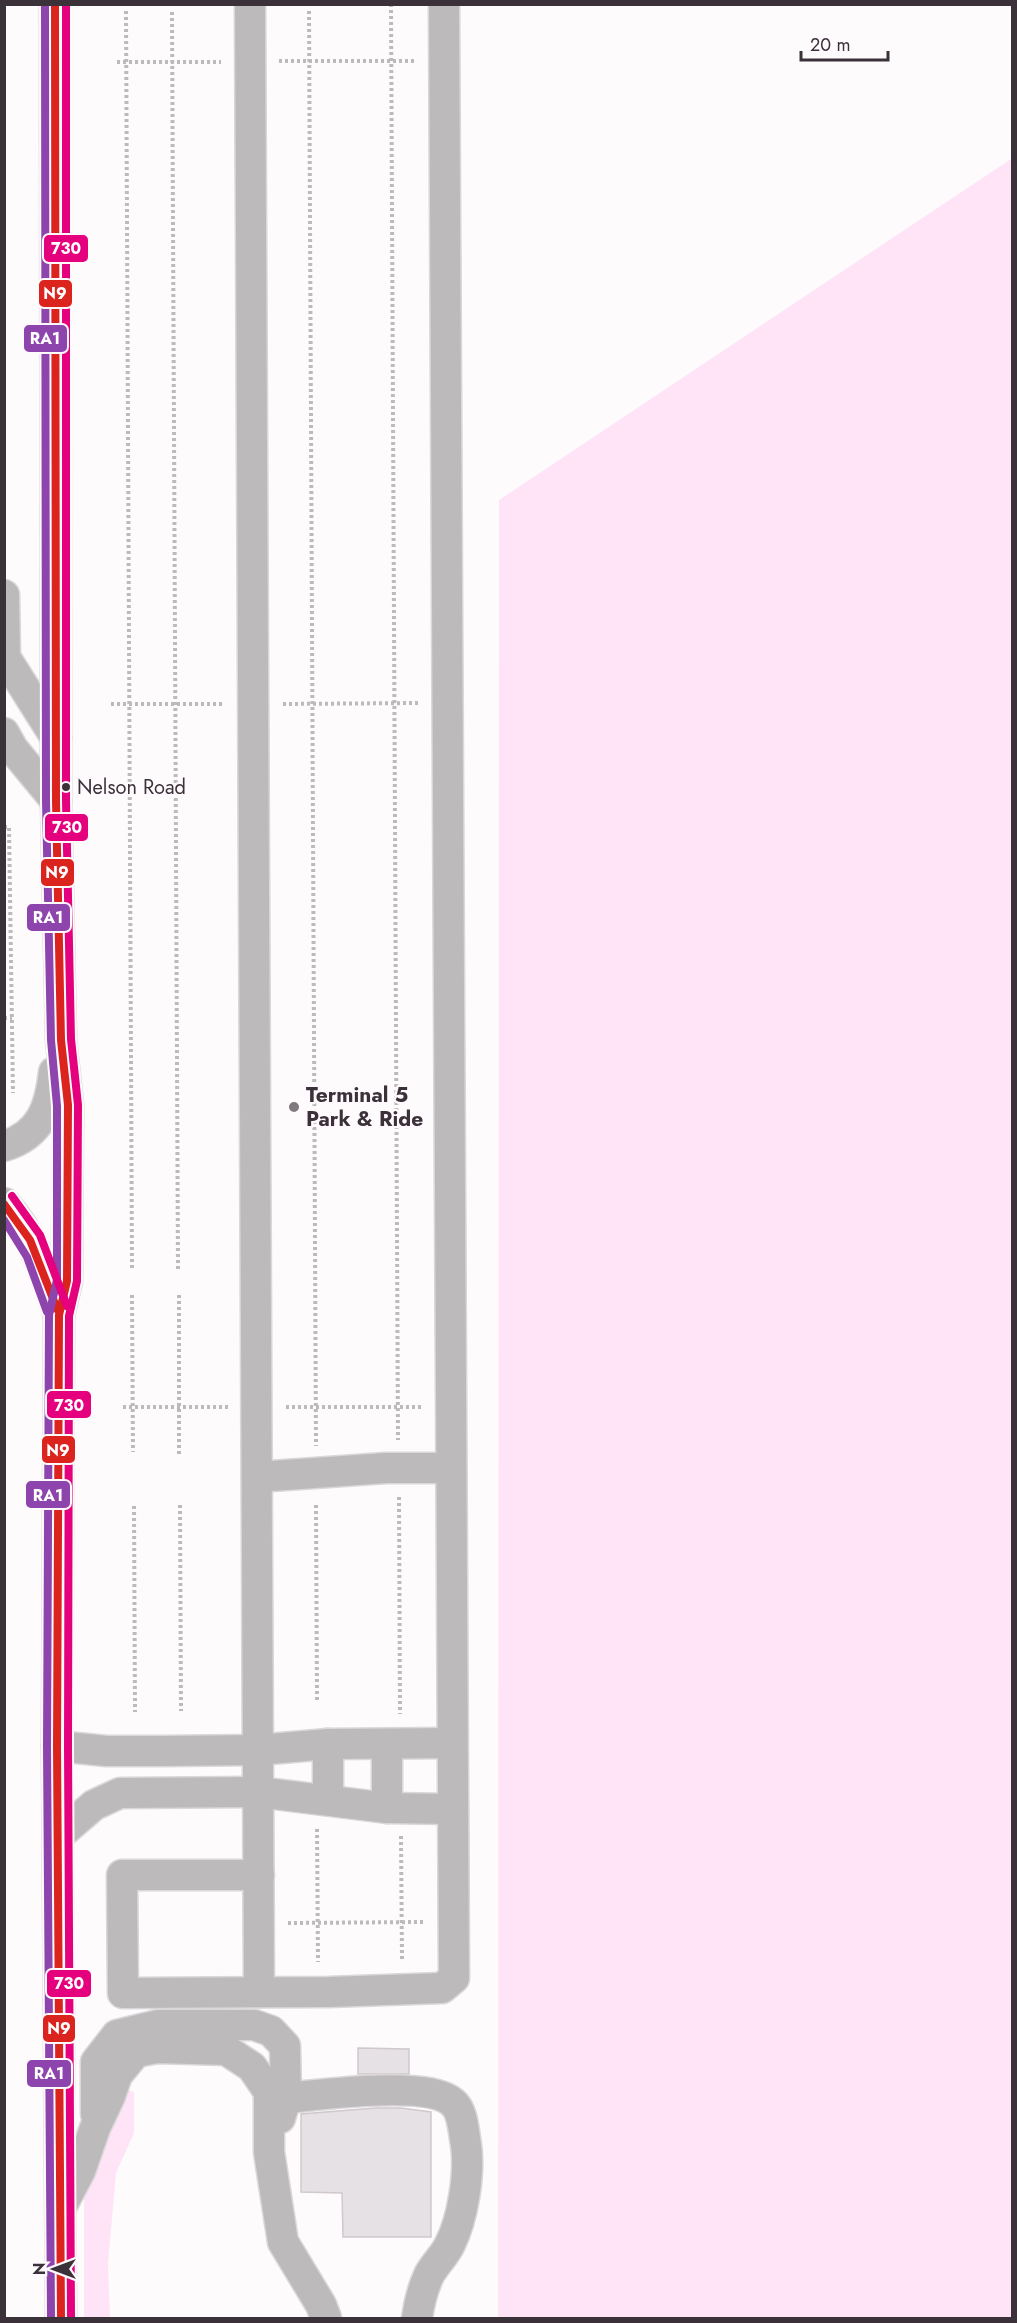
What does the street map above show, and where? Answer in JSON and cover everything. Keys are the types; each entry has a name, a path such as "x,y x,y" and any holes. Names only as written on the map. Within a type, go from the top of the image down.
{"street":[{"path":"55,4 56,801 61,1040 68,1105 67,1281 58,1315 57,1746 61,2319"},
{"path":"250,4 259,1992"},
{"path":"259,1875 122,1875 123,1993 442,1988 454,1978 444,4"},
{"path":"4,584 22,623 22,684"},
{"path":"4,595 5,657 56,738"},
{"path":"4,733 13,749 56,801"},
{"path":"4,1146 19,1141 34,1128 46,1112 61,1040"},
{"path":"4,1203 29,1235 42,1262 58,1315"},
{"path":"257,1477 386,1468 451,1468"},
{"path":"57,1746 106,1751 258,1750 328,1744 452,1743"},
{"path":"323,1811 328,1744"},
{"path":"387,1744 387,1808"},
{"path":"58,1836 94,1805 120,1793 258,1792 323,1811 387,1808 453,1809"},
{"path":"96,2124 96,2062 117,2035 158,2025 254,2025 271,2031 285,2046 286,2098 269,2143"},
{"path":"60,2210 80,2171 96,2124 117,2075 136,2052 157,2048 226,2050 252,2067 269,2092 269,2143 283,2242 323,2312"},
{"path":"286,2098 412,2090 443,2095 457,2106 464,2129 468,2160 462,2205 450,2244 429,2275 419,2303 417,2319"}],"path":[{"path":"391,4 398,1443"},
{"path":"126,11 132,1268"},
{"path":"309,11 316,1452"},
{"path":"172,12 178,1269"},
{"path":"117,62 444,61"},
{"path":"4,827 9,827 7,890 14,1094"},
{"path":"4,1018 12,1018"},
{"path":"132,1295 133,1452"},
{"path":"178,1295 179,1454"},
{"path":"399,1495 400,1715"},
{"path":"180,1505 181,1711"},
{"path":"316,1505 317,1701"},
{"path":"134,1506 135,1712"},
{"path":"318,1969 323,1811"},
{"path":"401,1836 402,1965"},
{"path":"259,1923 453,1922"}],"shaded area":[{"path":"1011,159 1012,2318 498,2318 499,500"},
{"path":"127,2090 134,2092 134,2133 116,2173 108,2264 110,2318 84,2318 84,2198"}],"building":[{"path":"358,2048 409,2049 409,2074 358,2074"},
{"path":"401,2108 431,2112 431,2237 343,2237 342,2193 301,2192 301,2114"}],"transit line":[{"name":"RA1","path":"45,4 46,801 51,1040 57,1106 57,1280 49,1315 47,1746 51,2318"},
{"name":"N9","path":"55,4 56,801 61,1040 68,1105 67,1281 59,1315 57,1746 61,2318"},
{"name":"730","path":"66,4 66,801 71,1039 78,1105 77,1281 69,1316 68,1746 71,2318"},
{"name":"730","path":"12,1196 40,1235 67,1306"},
{"name":"N9","path":"4,1204 30,1240 57,1309"},
{"name":"RA1","path":"4,1220 27,1257 47,1312"}],"place":[{"name":"Nelson Road","path":"66,787"},
{"name":"Terminal 5 Park & Ride","path":"294,1107"}]}
